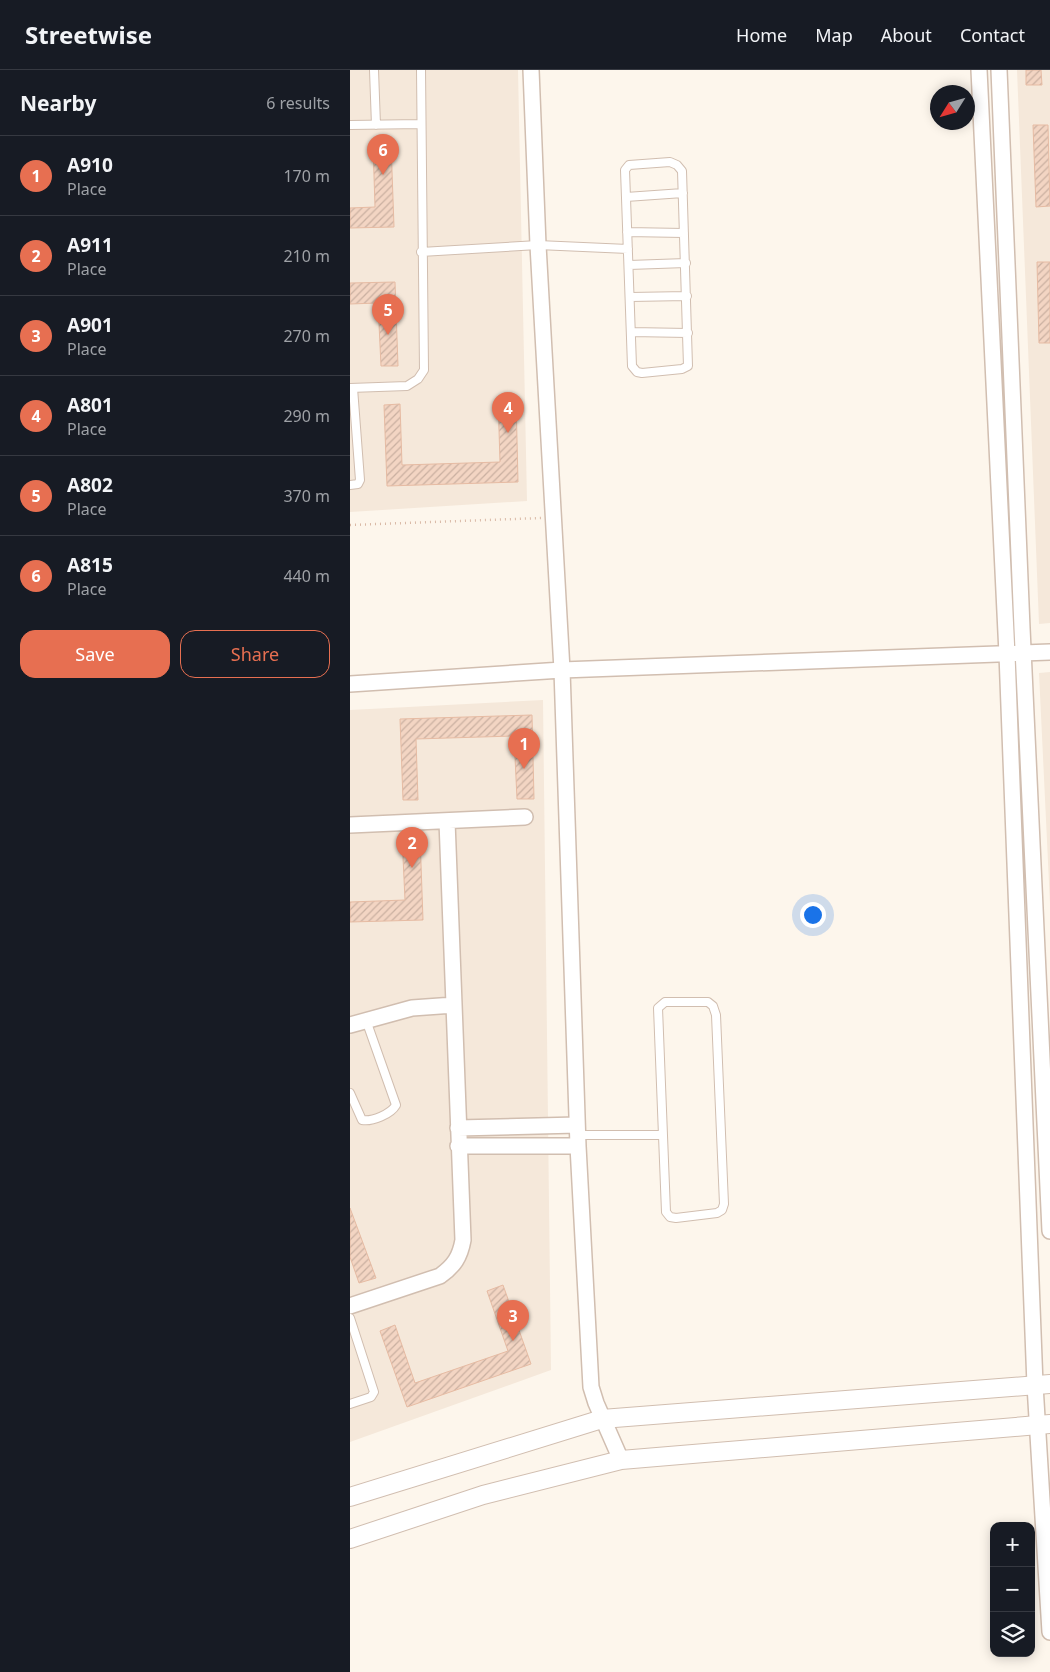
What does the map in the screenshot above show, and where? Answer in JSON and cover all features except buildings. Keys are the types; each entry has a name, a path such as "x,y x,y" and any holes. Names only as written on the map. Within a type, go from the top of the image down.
{"street":[{"path":"531,70 538,245 562,670 578,1135 591,1387 602,1419 621,1460"},
{"path":"979,70 1044,1424 1050,1632"},
{"path":"1000,70 1050,1230"},
{"path":"350,684 562,670 1050,652"},
{"path":"350,825 525,817"},
{"path":"350,1306 440,1276 460,1255 463,1240 447,821"},
{"path":"350,1025 412,1008 454,1005"},
{"path":"458,1128 578,1135"},
{"path":"458,1146 578,1135"},
{"path":"350,1496 602,1419 1042,1385"},
{"path":"350,1539 483,1494 621,1460 1044,1424"}],"lane":[{"path":"374,70 376,125"},
{"path":"350,485 358,484 360,480 352,388 407,386 418,379 424,370 421,252 421,70"},
{"path":"350,125 421,124"},
{"path":"670,162 677,165 682,171 688,333 688,366 682,369 642,373 637,372 632,366 626,197 625,170 629,165 670,162"},
{"path":"626,197 683,193"},
{"path":"628,232 684,233"},
{"path":"421,252 538,245 628,248"},
{"path":"628,265 686,263"},
{"path":"630,297 687,296"},
{"path":"631,332 688,333"},
{"path":"665,1002 708,1002 713,1006 716,1015 724,1204 722,1210 709,1214 676,1218 670,1217 666,1212 663,1135 658,1008 665,1002"},
{"path":"350,1093 362,1120 368,1121 394,1110 396,1105 366,1020"},
{"path":"578,1135 663,1135"},
{"path":"350,1318 374,1392 371,1397 350,1404"}],"path":[{"path":"350,526 553,518"}],"shaded area":[{"path":"350,70 518,70 527,501 350,512"},
{"path":"1017,70 1050,70 1050,623 1039,624"},
{"path":"1050,672 1050,904 1039,673"},
{"path":"543,700 551,1370 350,1442 350,710"}],"place":[{"name":"A815","path":"383,175"},
{"name":"A802","path":"388,335"},
{"name":"A801","path":"508,433"},
{"name":"A910","path":"524,769"},
{"name":"A911","path":"412,868"},
{"name":"A901","path":"513,1341"}]}
